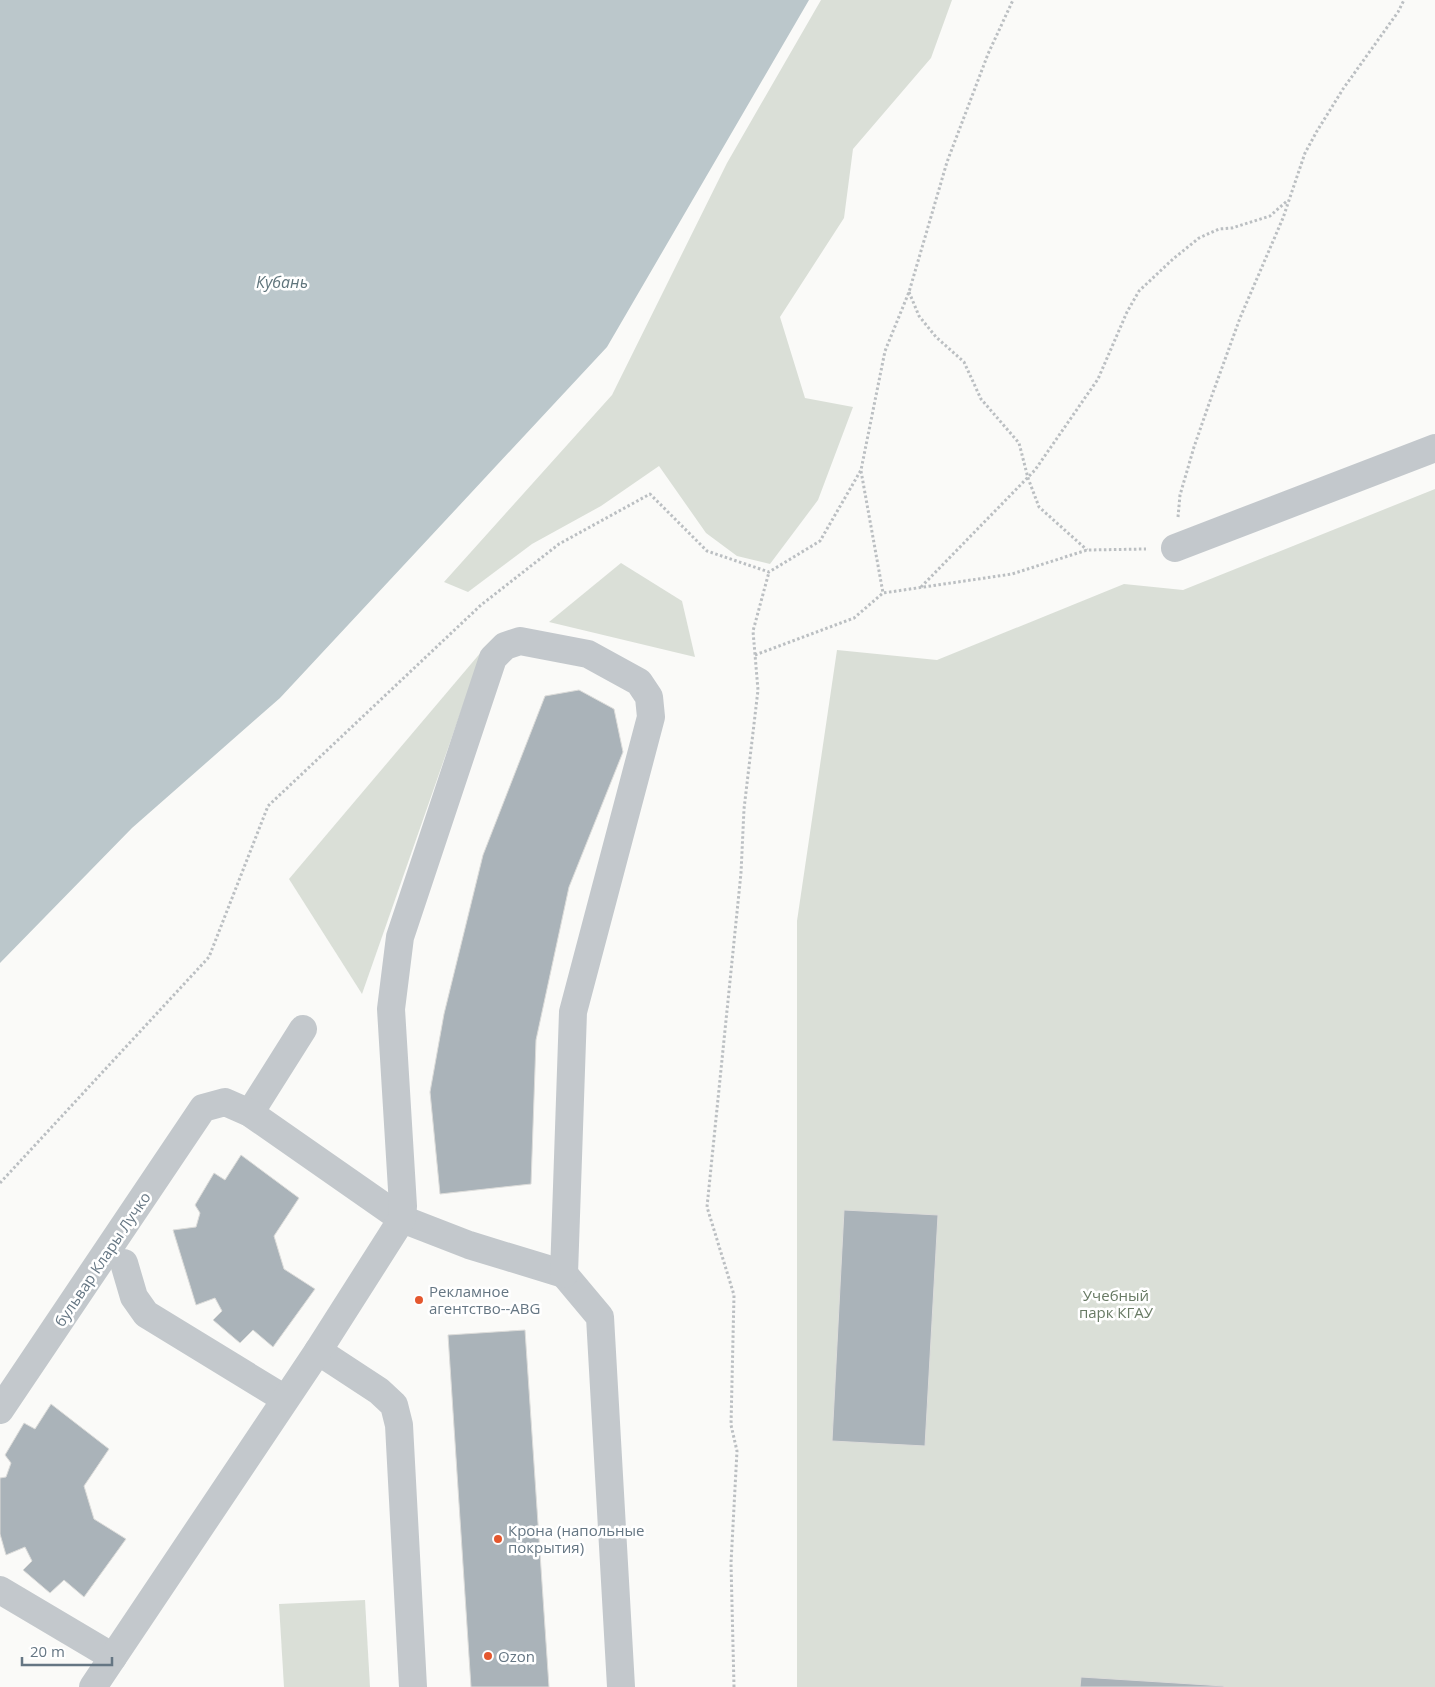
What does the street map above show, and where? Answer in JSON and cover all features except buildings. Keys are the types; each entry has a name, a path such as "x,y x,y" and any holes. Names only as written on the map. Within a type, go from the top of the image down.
{"street":[{"path":"1175,548 1435,448"},
{"path":"93,1687 318,1351 402,1219 403,1206 391,1008 400,937 493,658 505,646 520,641 588,654 638,682 649,697 652,717 573,1012 564,1274"},
{"path":"304,1029 250,1113 402,1219 469,1246 564,1274 600,1317 621,1687"},
{"name":"бульвар Клары Лучко","path":"0,1410 203,1108 225,1102 250,1113"},
{"path":"124,1263 134,1297 146,1314 285,1399"},
{"path":"318,1351 379,1391 394,1405 399,1425 413,1687"},
{"path":"0,1590 113,1657"}],"path":[{"path":"734,1687 731,1563 738,1451 732,1425 734,1295 707,1208 741,872 744,809 758,690 753,631 769,572 820,541 861,470 885,351 909,292 947,162 988,54 1013,0"},
{"path":"755,655 854,618 883,592 1012,574 1087,550 1175,548 1180,495 1194,447 1240,318 1283,218 1305,153 1343,89 1398,12 1404,0"},
{"path":"920,587 1028,478 1098,379 1127,312 1139,291 1199,238 1219,228 1232,228 1270,216 1289,200"},
{"path":"909,292 919,316 936,337 964,362 981,399 1019,443 1028,478 1039,507 1087,550"},
{"path":"861,470 883,592"},
{"path":"0,1183 209,957 268,806 481,605 559,544 650,494 707,551 769,572"}],"green space":[{"path":"821,0 952,0 931,58 853,149 844,218 780,317 805,398 853,407 818,500 770,564 737,556 706,533 659,466 601,506 532,544 468,592 444,582 612,395 727,163"},
{"name":"Учебный парк КГАУ","path":"1435,489 1435,1687 797,1687 797,921 837,650 937,660 1124,584 1183,590"},
{"path":"621,563 682,601 695,657 549,622"},
{"path":"482,651 362,994 289,879"},
{"path":"365,1600 370,1687 284,1687 279,1604"}],"water":[{"name":"Кубань","path":"0,0 809,0 607,347 280,698 132,828 0,963"}],"place":[{"name":"Рекламное агентство--ABG","path":"419,1300"},
{"name":"Крона (напольные покрытия)","path":"498,1539"},
{"name":"Ozon","path":"488,1656"}]}
